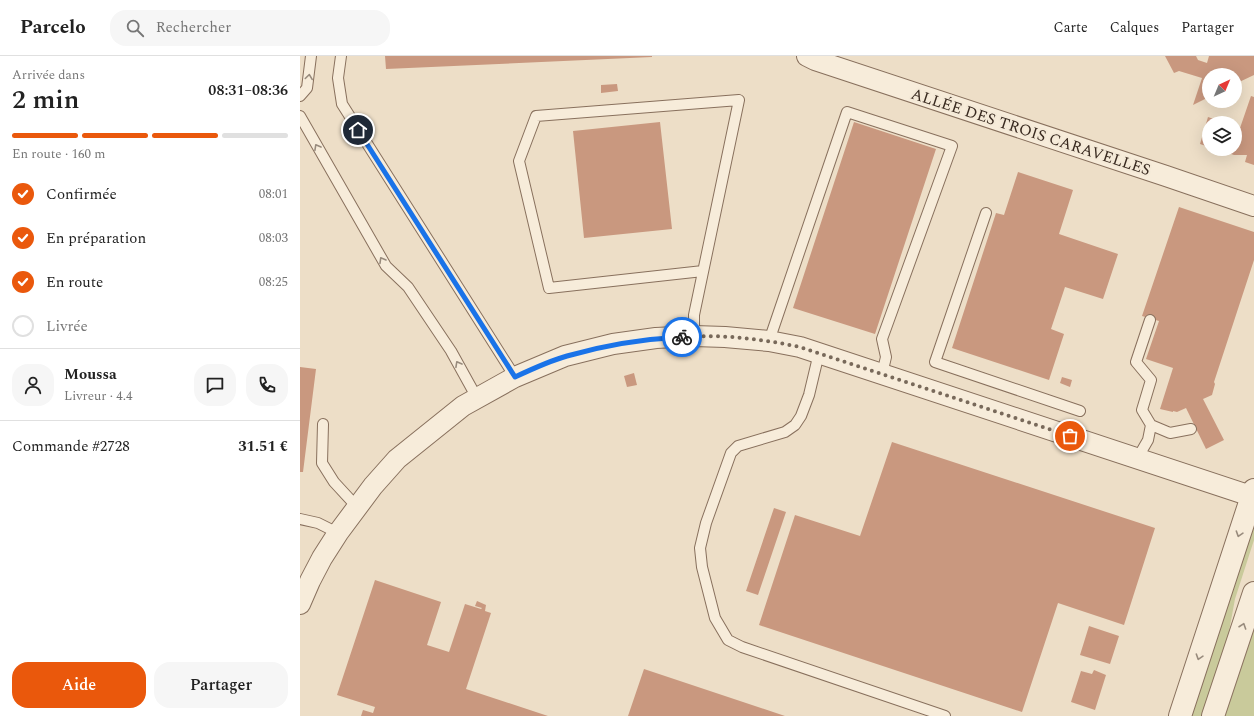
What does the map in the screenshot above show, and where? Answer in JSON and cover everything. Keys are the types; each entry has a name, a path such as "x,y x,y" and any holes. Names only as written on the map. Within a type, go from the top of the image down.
{"street":[{"name":"ALLÉE DES TROIS CARAVELLES","path":"807,56 823,63 1253,205"},
{"path":"300,604 310,573 373,486 397,459 464,406 515,377 566,356 613,344 656,338 694,336 769,341 800,347 819,353 1137,458 1253,494 1180,716"},
{"path":"1213,716 1254,593"}],"lane":[{"path":"300,96 307,88 311,56"},
{"path":"341,56 338,78 342,104 515,377"},
{"path":"694,336 694,315 739,100 536,116 519,161 549,288 703,271"},
{"path":"769,341 847,112 952,146 882,340 886,357 882,374"},
{"path":"300,116 386,266 408,287 451,351 478,398"},
{"path":"986,213 935,362 1080,411"},
{"path":"1150,320 1136,362 1151,380 1142,410 1151,425 1170,433 1191,429"},
{"path":"819,353 809,395 801,416 794,425 785,432 738,446 731,453 706,523 700,548 702,567 715,618 728,640 742,647 944,716"},
{"path":"323,424 322,463 334,482 357,507"},
{"path":"1137,458 1148,440 1151,425"},
{"path":"300,519 318,523 338,534"}],"green space":[{"path":"1254,520 1254,540 1235,599 1225,653 1204,716 1190,716"},
{"path":"1254,630 1254,716 1225,716"}],"building":[{"path":"385,56 652,56 652,57 386,69"},
{"path":"1165,56 1196,56 1198,60 1207,63 1209,56 1254,56 1254,75 1242,81 1242,68 1202,68 1202,78 1179,71 1174,73"},
{"path":"1202,78 1202,100 1193,105"},
{"path":"617,84 618,91 601,93 601,85"},
{"path":"1251,96 1254,97 1254,165 1245,162 1247,155 1242,155 1242,122"},
{"path":"660,122 672,229 584,238 573,131"},
{"path":"854,122 936,149 875,334 793,308"},
{"path":"1018,172 1073,190 1059,234 1118,254 1103,299 1065,287 1051,329 1064,334 1049,380 952,348 996,213 1004,215"},
{"path":"1179,207 1254,232 1254,260 1214,382 1215,384 1212,395 1203,399 1224,440 1206,449 1186,408 1177,412 1160,409 1173,368 1146,359 1159,321 1142,316"},
{"path":"300,367 316,369 303,472 300,472"},
{"path":"634,373 637,385 627,387 624,376"},
{"path":"1062,377 1072,380 1070,387 1060,383"},
{"path":"892,442 1155,528 1124,625 1058,603 1022,712 759,625 795,515 860,536"},
{"path":"774,508 786,512 758,595 746,591"},
{"path":"375,580 441,602 427,645 449,652 465,604 481,609 482,608 475,606 477,601 486,605 485,611 491,613 466,689 548,716 361,716 363,710 373,713 375,707 337,695"},
{"path":"1089,626 1119,636 1110,664 1080,655"},
{"path":"644,669 785,716 628,716"},
{"path":"1094,670 1106,675 1095,710 1071,702 1081,671 1092,674"}],"way so far":[{"path":"682,337 725,337 769,341 800,347 1070,436"}],"route":[{"path":"358,130 515,377 543,364 566,356 613,344 656,338 682,337"}]}
